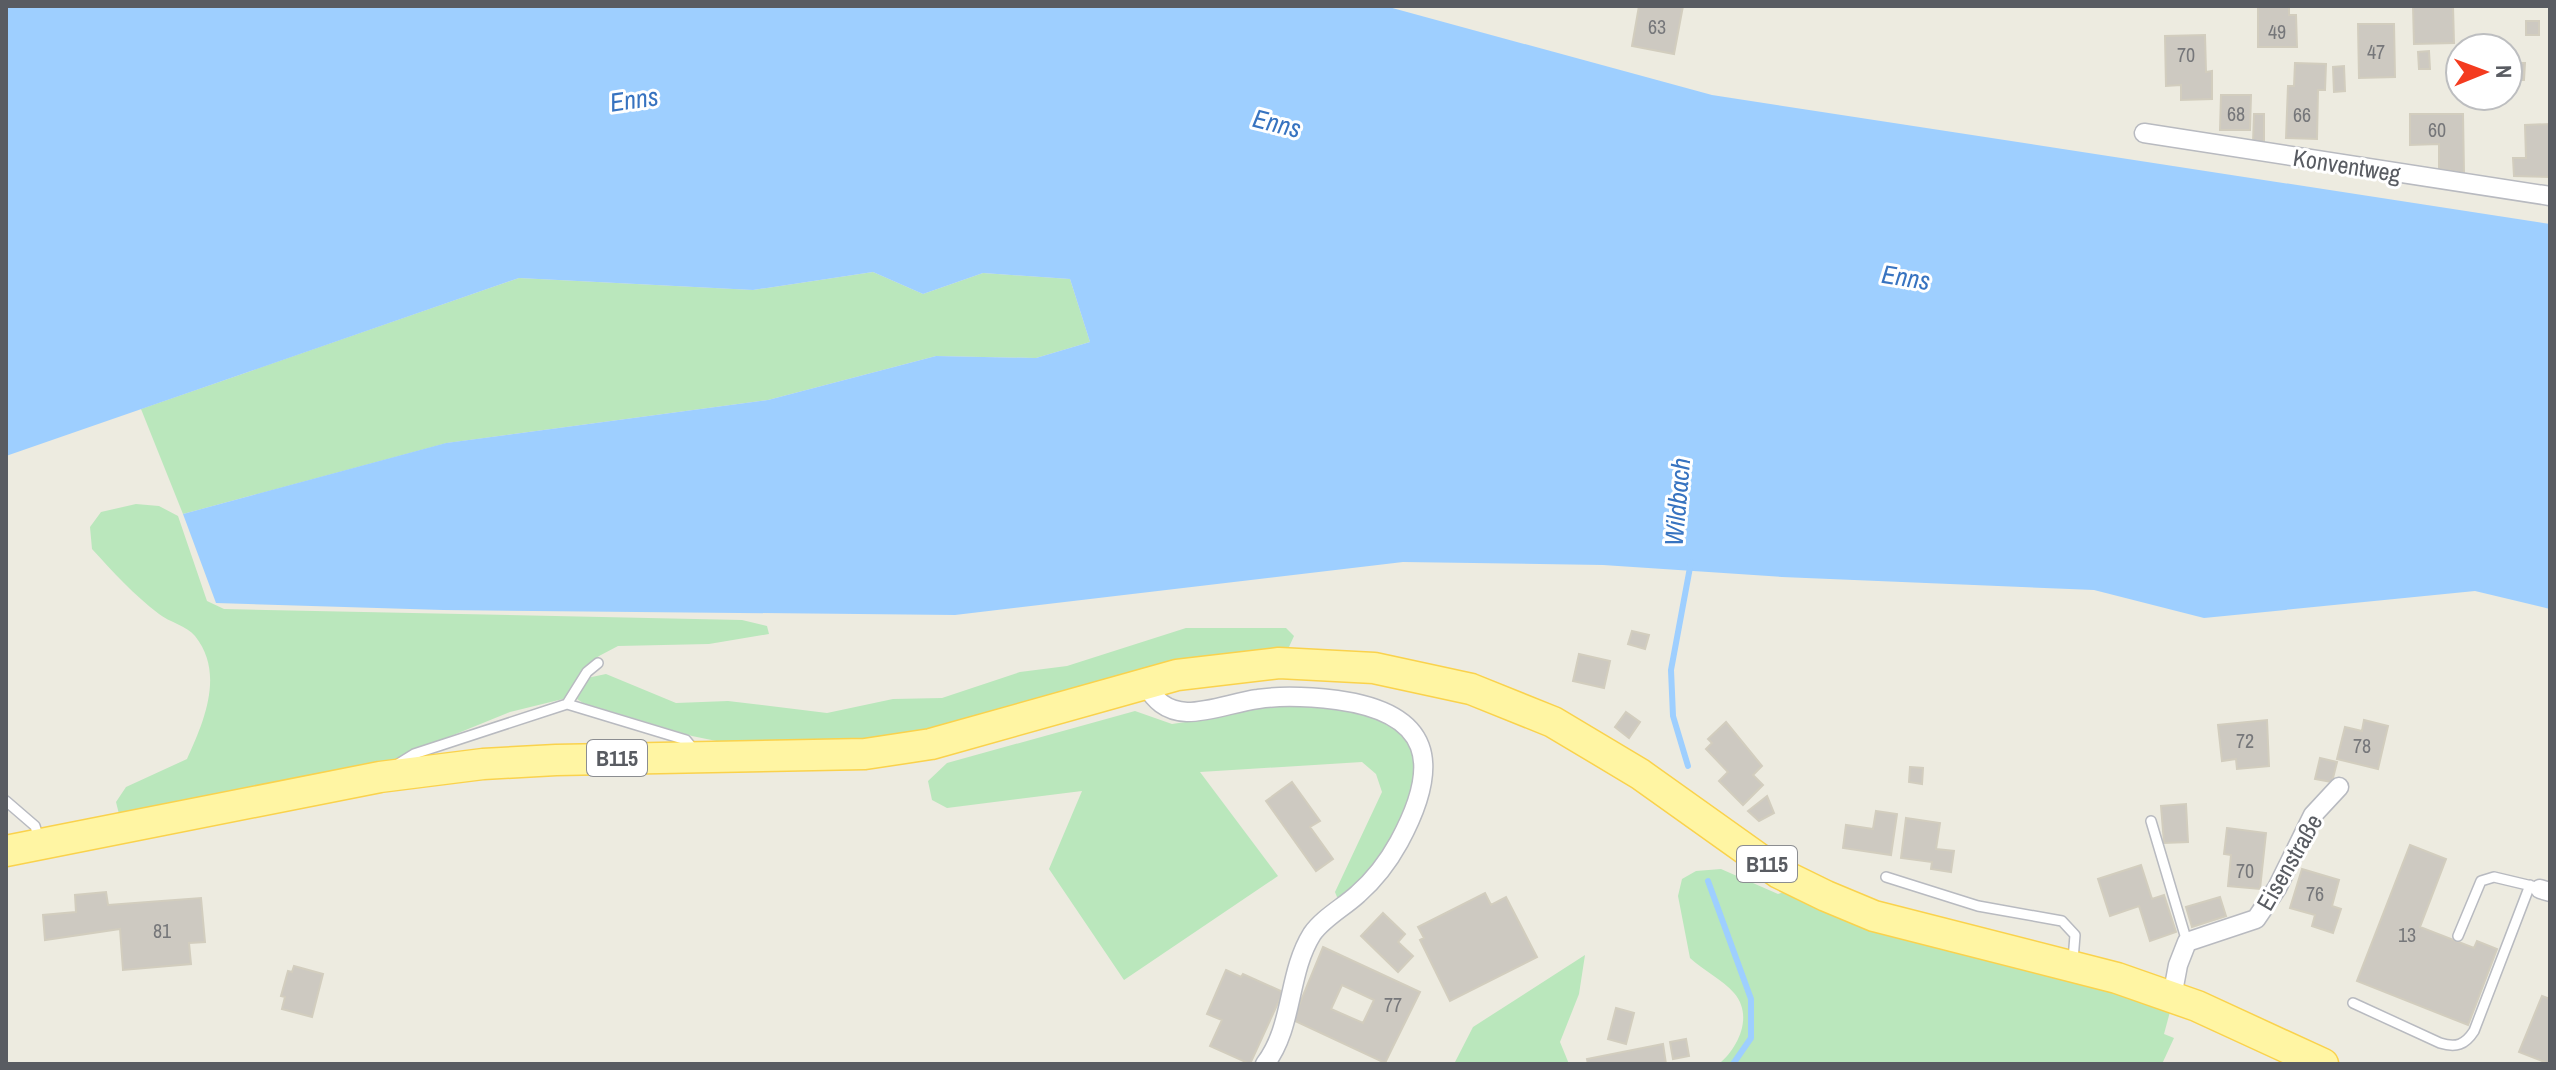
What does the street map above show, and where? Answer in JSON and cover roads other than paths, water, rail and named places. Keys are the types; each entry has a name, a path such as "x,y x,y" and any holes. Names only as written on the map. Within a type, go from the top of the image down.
{"main road":[{"name":"B115","path":"6,851 380,777 483,764 865,754 931,744 1144,683 1225,667 1326,664 1422,675 1471,689 1553,722 1596,745 1779,873 1826,896 1874,916 2073,964 2172,997 2323,1064"}],"street":[{"name":"Konventweg","path":"2144,133 2550,196"},
{"path":"1144,683 1157,702 1187,712 1274,698 1321,698 1369,705 1397,717 1419,742 1424,762 1421,789 1400,840 1382,870 1315,929 1303,949 1280,1039 1265,1064"},
{"name":"Eisenstraße","path":"2187,942 2256,919 2277,888 2313,815 2339,787"},
{"path":"2172,997 2178,965 2187,942"}],"lane":[{"path":"567,704 587,672 598,663"},
{"path":"380,777 414,754 567,704 686,740 699,757"},
{"path":"6,801 35,826 41,845"},
{"path":"2151,821 2187,942"},
{"path":"1886,877 1978,906 2062,921 2075,935 2073,964"},
{"path":"2353,1003 2440,1043 2454,1046 2465,1042 2474,1031 2540,889 2494,877 2481,881 2458,936"}],"water":[{"name":"Enns","path":"6,6 1385,6 1712,95 2550,224 2550,609 2475,591 2204,618 2094,590 1782,577 1603,565 1403,562 955,615 443,610 216,603 183,514 446,443 768,400 936,356 1036,358 1090,342 1070,279 983,273 923,294 873,272 753,290 519,278 6,456"}],"waterway":[{"name":"Wildbach","path":"1688,766 1673,716 1671,670 1691,562"},
{"name":"Wildbach","path":"1708,881 1751,999 1751,1038 1733,1064"}]}
